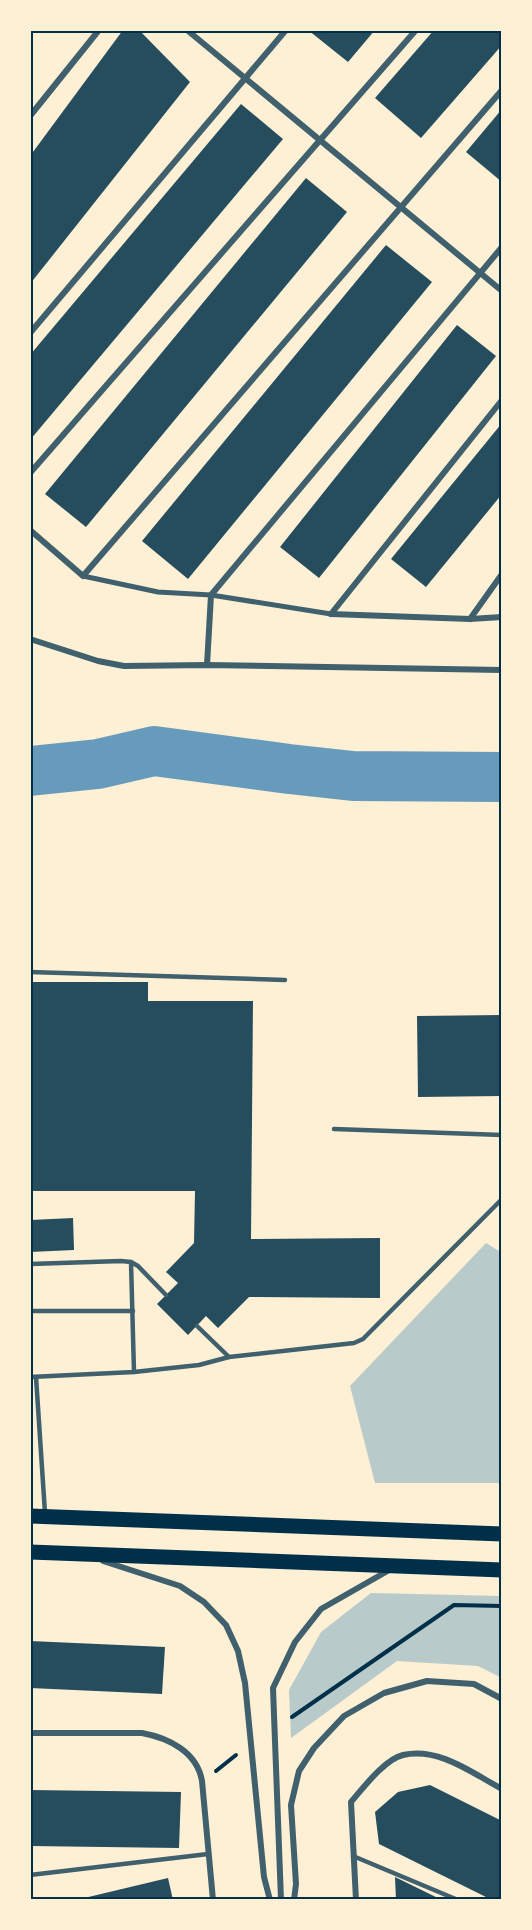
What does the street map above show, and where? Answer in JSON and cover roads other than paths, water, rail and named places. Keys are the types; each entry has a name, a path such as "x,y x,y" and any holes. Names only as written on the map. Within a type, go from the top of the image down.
{"main road":[{"path":"38,1516 502,1534"},
{"path":"30,1552 502,1570"}],"street":[{"path":"30,116 99,30"},
{"path":"187,30 502,291"},
{"path":"30,333 286,30"},
{"path":"30,473 416,30"},
{"path":"83,576 502,90"},
{"path":"207,665 211,595 502,248"},
{"path":"331,614 502,400"},
{"path":"30,530 83,576 158,592 211,595 331,614 502,617"},
{"path":"470,618 502,574"},
{"path":"30,639 98,661 124,666 207,665 502,670"},
{"path":"81,1554 180,1586 204,1602 226,1625 238,1651 245,1683 264,1877 270,1900"},
{"path":"281,1900 273,1688 295,1642 321,1609 397,1566"},
{"path":"294,1900 296,1884 291,1805 299,1771 314,1748 344,1716 384,1693 428,1681 474,1684 502,1699"},
{"path":"30,1733 142,1733 170,1740 197,1764 202,1781 213,1900"},
{"path":"356,1900 351,1802 376,1773 402,1755 438,1755 502,1789"}],"lane":[{"path":"30,972 285,980"},
{"path":"334,1129 502,1135"},
{"path":"38,1516 33,1377 134,1372 199,1365 229,1357 345,1346 363,1339 502,1199"},
{"path":"130,1262 134,1372"},
{"path":"30,1264 130,1262 138,1266 166,1295"},
{"path":"30,1311 133,1311"},
{"path":"197,1326 229,1357"},
{"path":"30,1875 208,1854"},
{"path":"354,1856 458,1900"}],"waterway":[{"path":"30,771 98,764 154,751 353,776 502,777"}]}
